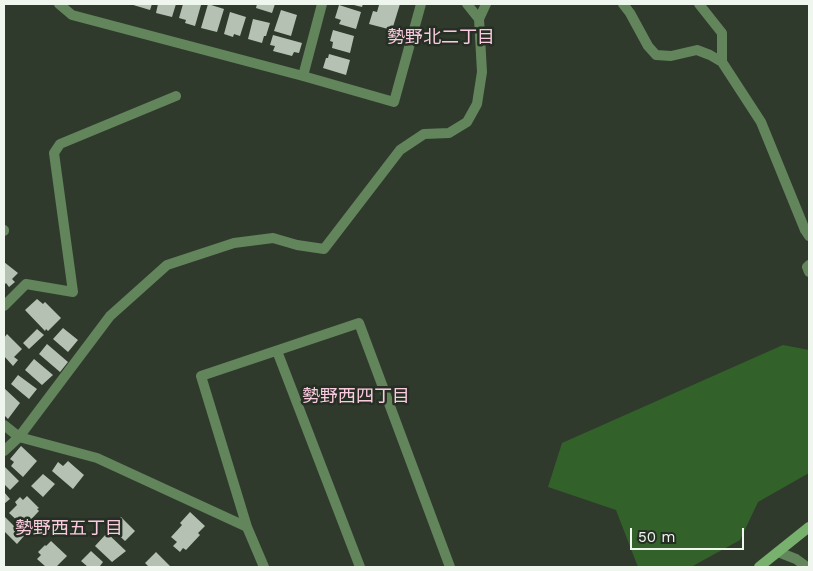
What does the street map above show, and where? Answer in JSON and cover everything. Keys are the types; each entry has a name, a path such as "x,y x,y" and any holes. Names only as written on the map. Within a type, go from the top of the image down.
{"main road":[{"path":"761,566 809,527"}],"street":[{"path":"59,4 72,15 394,102 421,4"},
{"path":"303,76 322,4"},
{"path":"468,4 479,19"},
{"path":"4,451 18,436 110,316 166,266 234,243 273,238 297,245 324,248 368,194 400,150 424,134 449,133 466,122 476,104 482,72 479,19 486,4"},
{"path":"623,4 656,56 671,56 697,50 722,62 761,122 809,236"},
{"path":"700,4 722,33 722,62"},
{"path":"4,306 26,284 73,292 54,153 60,144 176,96"},
{"path":"809,265 806,267 809,272"},
{"path":"264,567 247,528 201,376 359,323 450,567"},
{"path":"277,351 360,567"},
{"path":"4,426 18,436 97,458 247,528"},
{"path":"778,552 796,559 807,567"}],"green space":[{"path":"783,345 809,350 809,473 758,502 740,540 691,567 638,567 616,510 548,487 562,443"}],"building":[{"path":"130,4 152,4 150,10"},
{"path":"158,4 176,4 172,17 156,13"},
{"path":"183,4 201,5 195,26 185,23 186,20 179,18"},
{"path":"208,4 224,9 217,32 201,28"},
{"path":"257,4 275,4 272,13 256,8"},
{"path":"350,4 363,4 362,7"},
{"path":"375,4 400,4 392,30 369,24 373,11 377,12 379,5"},
{"path":"339,5 361,12 356,29 339,24 341,20 335,18"},
{"path":"281,10 297,15 291,36 274,31"},
{"path":"230,12 246,17 240,36 234,34 233,37 224,34"},
{"path":"253,19 270,23 262,43 248,39"},
{"path":"333,30 354,36 350,53 332,48 333,42 330,41"},
{"path":"273,35 302,43 299,53 294,52 292,56 273,51 275,46 270,45"},
{"path":"329,54 350,60 346,75 323,68"},
{"path":"4,262 18,273 12,279 15,282 9,287 6,283 4,285"},
{"path":"37,299 43,304 45,302 61,318 48,331 46,329 45,331 25,310"},
{"path":"63,328 78,340 68,352 53,339"},
{"path":"37,329 44,335 29,349 23,343"},
{"path":"7,334 22,349 14,357 18,360 13,366 4,356 4,338"},
{"path":"47,344 68,362 60,372 39,354"},
{"path":"34,359 53,375 42,385 25,370"},
{"path":"18,375 37,389 29,399 11,384"},
{"path":"4,388 20,403 8,419 4,415"},
{"path":"21,446 37,461 23,477 11,466 14,462 10,459"},
{"path":"68,461 84,475 73,489 52,471 58,462 63,466"},
{"path":"4,466 19,481 10,490 4,484"},
{"path":"43,474 55,484 43,497 31,486"},
{"path":"4,492 10,499 4,504"},
{"path":"27,496 39,508 37,509 39,511 24,527 9,513 17,505 15,502 20,497 23,500"},
{"path":"190,512 205,526 198,533 200,535 186,550 183,548 180,552 173,546 177,542 171,537"},
{"path":"4,516 24,536 17,544 4,531"},
{"path":"121,517 135,531 125,541 111,528"},
{"path":"107,533 126,551 112,562 95,546"},
{"path":"51,541 67,556 56,567 46,567 37,559 41,555 38,552"},
{"path":"91,551 103,562 101,567 88,567 81,561"},
{"path":"156,552 171,567 149,567 145,563"}],"district":[{"name":"勢野北二丁目","path":"441,38"},
{"name":"勢野西四丁目","path":"356,397"},
{"name":"勢野西五丁目","path":"69,529"}]}
